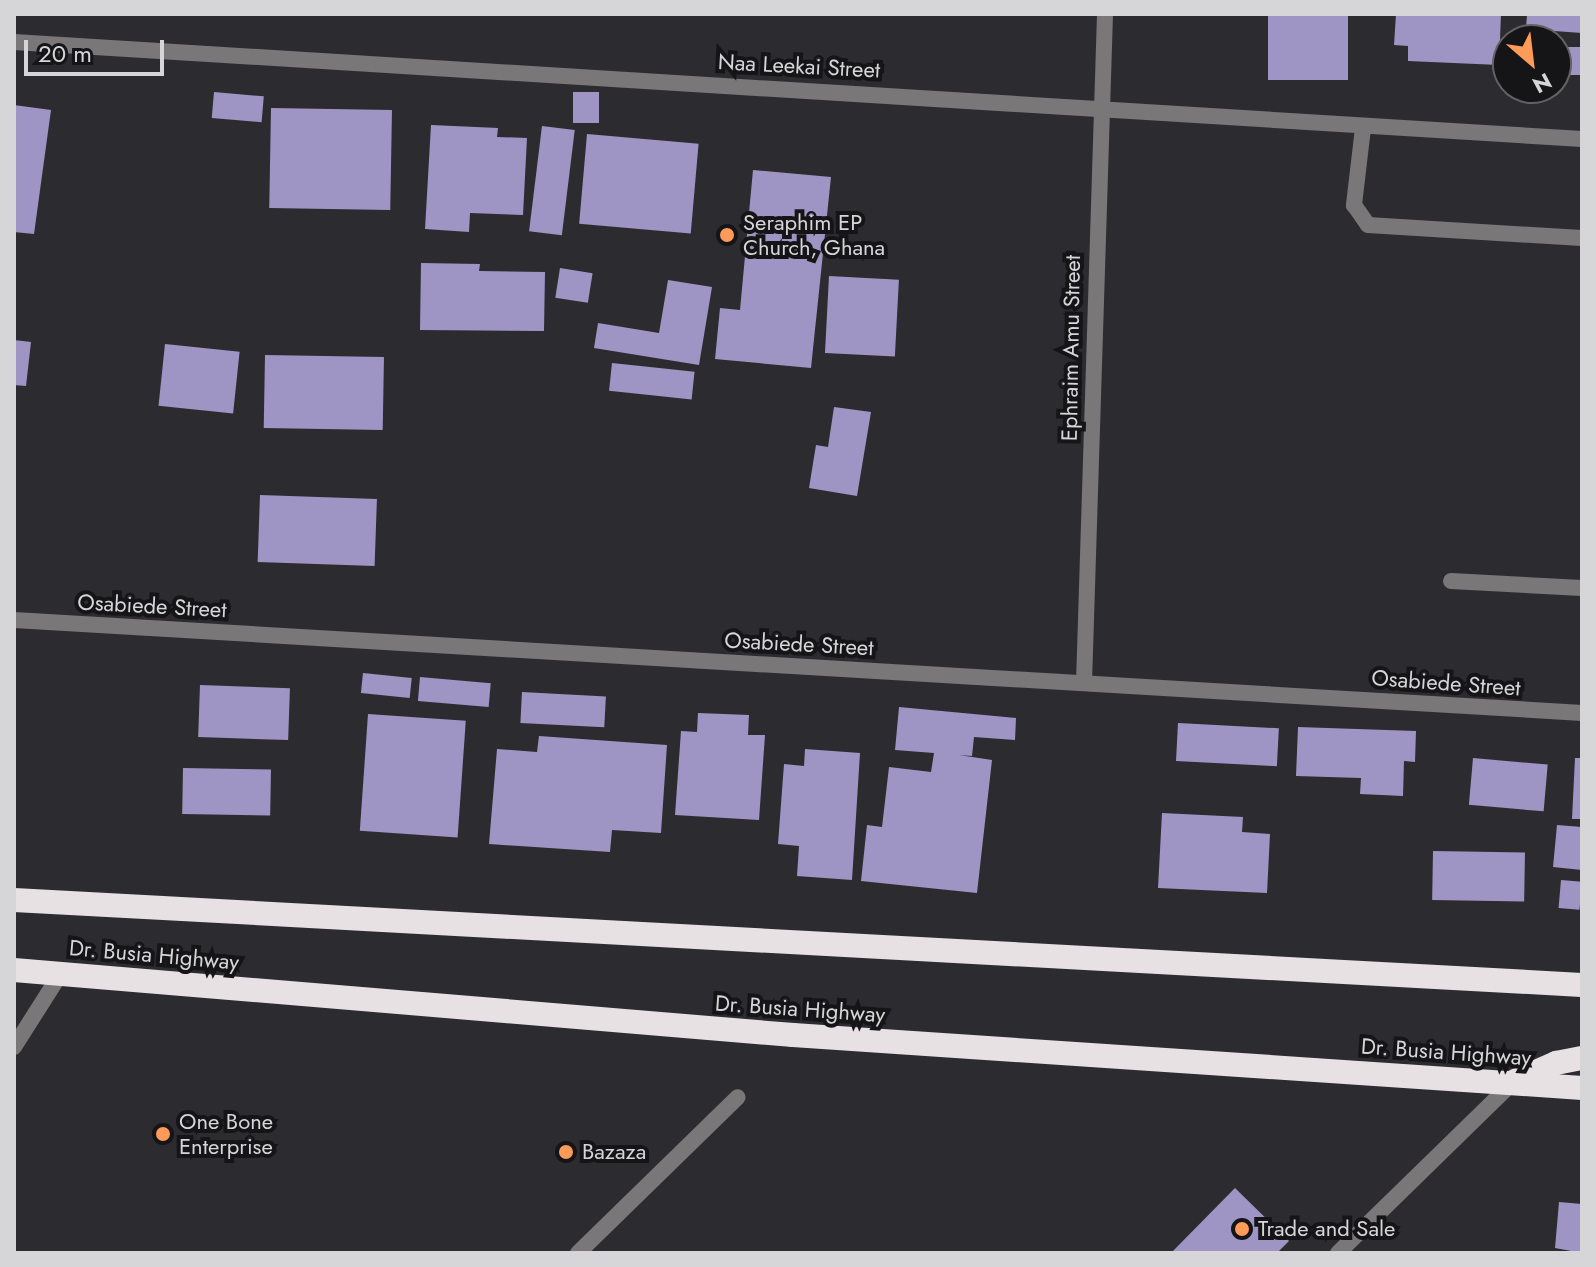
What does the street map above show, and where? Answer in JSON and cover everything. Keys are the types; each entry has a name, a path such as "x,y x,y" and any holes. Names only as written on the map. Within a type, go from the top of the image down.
{"highway":[{"name":"Dr. Busia Highway","path":"14,900 1582,985"},
{"name":"Dr. Busia Highway","path":"14,970 808,1036 1582,1088"},
{"path":"1513,1082 1556,1063 1582,1058"}],"street":[{"name":"Ephraim Amu Street","path":"1084,683 1099,106 1105,14"},
{"name":"Naa Leekai Street","path":"14,42 1099,106 1363,128 1582,139"},
{"path":"1363,128 1354,205 1368,225 1582,238"},
{"path":"1451,581 1582,588"},
{"name":"Osabiede Street","path":"14,620 1582,713"},
{"path":"14,1047 61,973"},
{"path":"1338,1253 1513,1082"},
{"path":"578,1253 738,1097"}],"building":[{"path":"1268,14 1348,14 1348,80 1268,80"},
{"path":"1396,14 1501,14 1501,24 1492,24 1492,65 1408,61 1408,46 1394,45"},
{"path":"1527,14 1582,14 1582,33 1572,32 1572,24 1526,24"},
{"path":"1572,47 1582,47 1582,75 1572,75"},
{"path":"214,92 264,96 262,122 212,118"},
{"path":"573,92 599,92 599,123 573,123"},
{"path":"14,105 51,110 34,234 14,232"},
{"path":"271,108 392,110 390,210 269,208"},
{"path":"431,125 498,128 497,137 527,138 523,215 470,213 469,232 425,229"},
{"path":"542,126 575,130 562,235 529,231"},
{"path":"587,134 699,144 691,233 579,224"},
{"path":"753,170 831,177 811,368 715,359 720,308 740,310"},
{"path":"421,263 480,264 479,271 545,272 544,331 420,330"},
{"path":"560,268 593,273 588,303 555,298"},
{"path":"829,276 899,280 895,357 825,353"},
{"path":"668,280 712,287 699,365 594,348 598,323 659,333"},
{"path":"14,340 31,342 26,386 14,385"},
{"path":"165,344 240,352 233,413 159,406"},
{"path":"265,355 384,357 383,430 264,428"},
{"path":"612,363 695,372 692,400 609,391"},
{"path":"834,407 871,412 857,496 809,488 816,445 828,447"},
{"path":"260,495 377,499 375,566 258,562"},
{"path":"363,673 412,678 410,698 361,693"},
{"path":"420,677 491,683 489,707 418,701"},
{"path":"200,685 290,688 288,740 198,737"},
{"path":"522,692 606,696 604,727 520,723"},
{"path":"899,707 1016,718 1015,740 974,737 972,756 959,755 992,760 977,893 861,881 867,825 882,827 889,767 931,772 934,753 895,750"},
{"path":"698,713 749,715 748,735 765,735 759,820 675,815 681,731 697,732"},
{"path":"368,714 466,721 458,838 360,831"},
{"path":"1178,723 1279,728 1277,766 1176,761"},
{"path":"1298,727 1416,731 1415,762 1404,761 1403,796 1360,794 1361,778 1296,776"},
{"path":"539,736 667,745 661,833 612,830 610,852 489,844 497,749 537,752"},
{"path":"805,749 860,753 852,880 797,876 799,846 778,844 784,764 804,766"},
{"path":"1473,758 1548,765 1544,811 1469,805"},
{"path":"1575,758 1582,758 1582,819 1572,819"},
{"path":"183,768 271,770 270,816 182,814"},
{"path":"1162,813 1243,817 1242,832 1270,834 1267,893 1158,888"},
{"path":"1557,825 1582,827 1582,870 1553,867"},
{"path":"1433,851 1525,853 1524,902 1432,900"},
{"path":"1561,880 1582,882 1579,910 1559,908"},
{"path":"1235,1188 1289,1241 1277,1253 1171,1253"},
{"path":"1559,1202 1582,1204 1582,1253 1555,1248"}],"place":[{"name":"Seraphim EP Church, Ghana","path":"727,235"},
{"name":"One Bone Enterprise","path":"163,1134"},
{"name":"Bazaza","path":"566,1152"},
{"name":"Trade and Sale","path":"1242,1229"}]}
